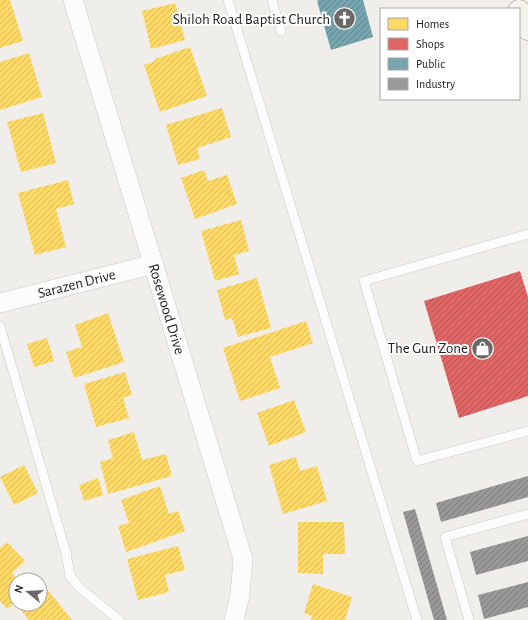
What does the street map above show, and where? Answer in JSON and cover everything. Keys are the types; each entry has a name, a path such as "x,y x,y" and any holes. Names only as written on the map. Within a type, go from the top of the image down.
{"main road":[{"path":"520,14 528,29"}],"street":[{"name":"Rosewood Drive","path":"73,0 243,559 240,595 234,620"},
{"name":"Sarazen Drive","path":"0,303 154,264"}],"lane":[{"path":"228,0 417,620"},
{"path":"272,0 281,31"},
{"path":"528,234 364,281 417,461 528,431"},
{"path":"0,326 66,553 70,576 81,589 119,620"},
{"path":"469,620 444,537 528,514"}],"building: Homes":[{"path":"0,0 10,0 23,41 0,48"},
{"path":"175,3 185,40 151,49 142,11"},
{"path":"190,47 207,96 160,112 144,65 155,61 155,59"},
{"path":"29,53 42,97 0,110 0,62"},
{"path":"222,108 231,137 197,148 200,159 178,165 166,125"},
{"path":"43,113 56,163 21,172 7,122"},
{"path":"204,170 208,181 227,175 237,204 195,219 181,178"},
{"path":"68,180 74,204 56,209 66,247 35,255 18,193"},
{"path":"241,220 249,251 234,255 239,274 215,281 201,231"},
{"path":"257,278 271,328 238,337 232,318 225,320 217,290"},
{"path":"108,313 124,362 74,378 66,352 82,347 75,325"},
{"path":"306,321 313,343 270,357 280,388 240,401 223,348"},
{"path":"47,338 54,361 34,367 27,344"},
{"path":"125,372 132,395 123,398 129,418 96,427 84,384"},
{"path":"294,400 306,432 269,446 257,413"},
{"path":"134,432 142,460 166,454 172,476 108,494 100,462 113,458 108,440"},
{"path":"296,457 300,471 317,466 327,501 283,514 269,465"},
{"path":"24,465 38,493 14,505 0,477"},
{"path":"98,478 103,495 84,501 79,485"},
{"path":"160,486 169,514 178,511 185,531 126,552 118,526 129,523 121,500"},
{"path":"298,522 344,522 345,554 323,554 323,574 298,573"},
{"path":"7,542 25,561 13,572 8,572 7,609 0,601 0,548"},
{"path":"178,546 185,570 165,575 169,592 138,600 127,559"},
{"path":"313,584 352,597 345,620 311,620 312,616 304,613"},
{"path":"48,590 72,620 29,620 23,612 48,612"}],"building: Shops":[{"name":"The Gun Zone","path":"520,271 528,297 528,396 459,418 424,301"}],"building: Public":[{"name":"Shiloh Road Baptist Church","path":"363,0 373,37 331,50 317,1"}],"building: Industry":[{"path":"528,476 528,497 441,522 436,503"},
{"path":"415,509 447,620 434,620 403,512"},
{"path":"528,536 528,561 476,575 470,552"},
{"path":"528,582 528,607 484,619 478,595"}],"place":[{"name":"Shiloh Road Baptist Church","path":"345,19"},
{"name":"The Gun Zone","path":"483,348"}]}
